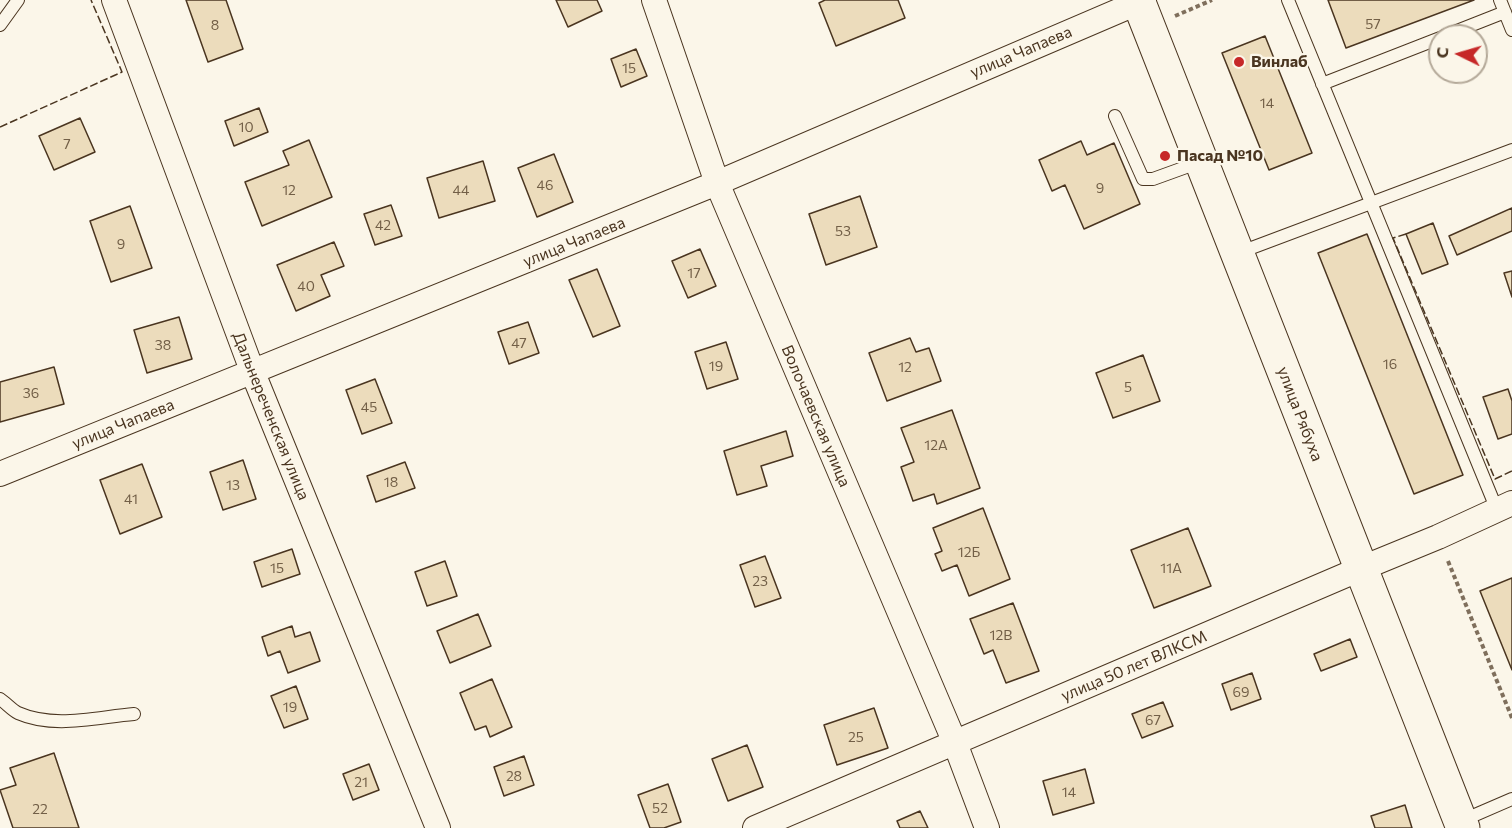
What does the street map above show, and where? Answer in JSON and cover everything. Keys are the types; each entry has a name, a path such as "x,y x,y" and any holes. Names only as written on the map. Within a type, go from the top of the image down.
{"main road":[{"name":"улица Рябуха","path":"1140,1 1360,569 1462,825"}],"street":[{"name":"Дальнереченская улица","path":"114,0 253,373 438,828"},
{"name":"Волочаевская улица","path":"654,0 717,183 955,743 987,828"},
{"name":"улица Чапаева","path":"0,474 717,183 1140,1"},
{"name":"улица 50 лет ВЛКСМ","path":"755,828 1504,507"}],"lane":[{"path":"0,25 18,0"},
{"path":"1288,0 1371,203 1504,507"},
{"path":"1500,0 1512,30"},
{"path":"1474,24 1505,12"},
{"path":"1322,84 1428,43"},
{"path":"1115,116 1143,179 1153,178 1201,162"},
{"path":"1237,254 1512,150"},
{"path":"0,699 17,713 44,720 68,721 134,714"},
{"path":"1462,825 1512,799"}],"path":[{"path":"1438,537 1512,718"}],"building":[{"path":"186,0 226,0 243,49 208,62"},
{"path":"556,0 597,0 602,11 568,27"},
{"path":"825,0 898,0 905,18 836,46 819,3"},
{"path":"1328,0 1474,0 1346,48"},
{"path":"1265,36 1312,153 1269,170 1222,53"},
{"path":"636,49 647,76 621,87 611,59"},
{"path":"259,108 268,132 234,146 225,121"},
{"path":"80,118 95,152 54,170 39,136"},
{"path":"309,140 332,197 262,226 245,182 289,165 283,151"},
{"path":"1081,141 1087,155 1114,143 1140,204 1084,229 1065,185 1052,191 1039,160"},
{"path":"554,154 573,202 537,217 518,168"},
{"path":"483,161 495,201 439,218 427,178"},
{"path":"860,196 877,247 826,265 809,214"},
{"path":"391,205 402,236 375,245 364,214"},
{"path":"130,206 152,268 111,282 90,221"},
{"path":"1512,208 1512,231 1457,255 1449,236"},
{"path":"1433,223 1448,264 1422,274 1406,234"},
{"path":"1367,234 1463,475 1414,494 1318,253"},
{"path":"334,242 344,266 321,275 330,296 296,311 277,265"},
{"path":"700,249 716,286 688,298 672,261"},
{"path":"597,269 620,326 593,337 569,280"},
{"path":"1512,271 1512,297 1504,273"},
{"path":"179,317 192,359 147,373 134,330"},
{"path":"528,322 539,353 509,364 498,332"},
{"path":"910,338 916,352 929,348 941,381 887,401 869,353"},
{"path":"726,342 738,379 707,389 695,352"},
{"path":"1143,355 1160,401 1113,418 1096,373"},
{"path":"54,367 64,404 0,422 0,382"},
{"path":"375,379 392,423 362,434 346,390"},
{"path":"1508,389 1512,401 1512,434 1498,439 1483,397"},
{"path":"952,410 980,488 937,504 934,494 913,501 901,467 914,462 901,428"},
{"path":"786,431 793,456 761,466 767,486 737,495 724,451"},
{"path":"243,460 256,499 223,510 210,472"},
{"path":"405,462 415,488 376,502 367,476"},
{"path":"142,464 162,517 120,534 100,480"},
{"path":"983,508 1010,579 969,596 957,565 942,571 935,554 942,551 933,528"},
{"path":"1188,528 1211,586 1154,608 1131,550"},
{"path":"292,549 300,574 262,587 254,562"},
{"path":"765,556 781,598 755,607 740,565"},
{"path":"445,561 457,596 427,606 415,572"},
{"path":"1512,578 1512,670 1480,591"},
{"path":"1013,603 1039,671 1006,683 993,650 984,654 970,619"},
{"path":"478,614 491,646 450,663 437,631"},
{"path":"292,626 295,637 310,632 320,661 288,673 280,651 268,656 262,637"},
{"path":"1350,639 1357,657 1321,671 1314,654"},
{"path":"1252,673 1261,699 1231,710 1222,684"},
{"path":"492,679 512,727 490,737 486,726 475,730 460,693"},
{"path":"296,686 308,719 284,728 271,696"},
{"path":"1163,702 1173,726 1142,738 1132,714"},
{"path":"874,708 888,748 837,765 824,725"},
{"path":"747,745 763,787 728,801 712,759"},
{"path":"54,753 79,828 13,828 0,790 16,785 10,768"},
{"path":"524,756 534,785 504,796 494,767"},
{"path":"369,764 379,790 353,800 343,774"},
{"path":"1085,769 1094,803 1053,815 1043,781"},
{"path":"668,784 681,822 664,828 650,828 638,795"},
{"path":"1405,805 1412,828 1375,828 1371,816"},
{"path":"920,811 928,828 900,828 897,821"}],"fence":[{"path":"0,127 122,72 91,0"},
{"path":"1406,234 1393,238 1495,479 1512,471"}],"place":[{"name":"Винлаб","path":"1239,62"},
{"name":"Пасад №10","path":"1165,156"}]}
